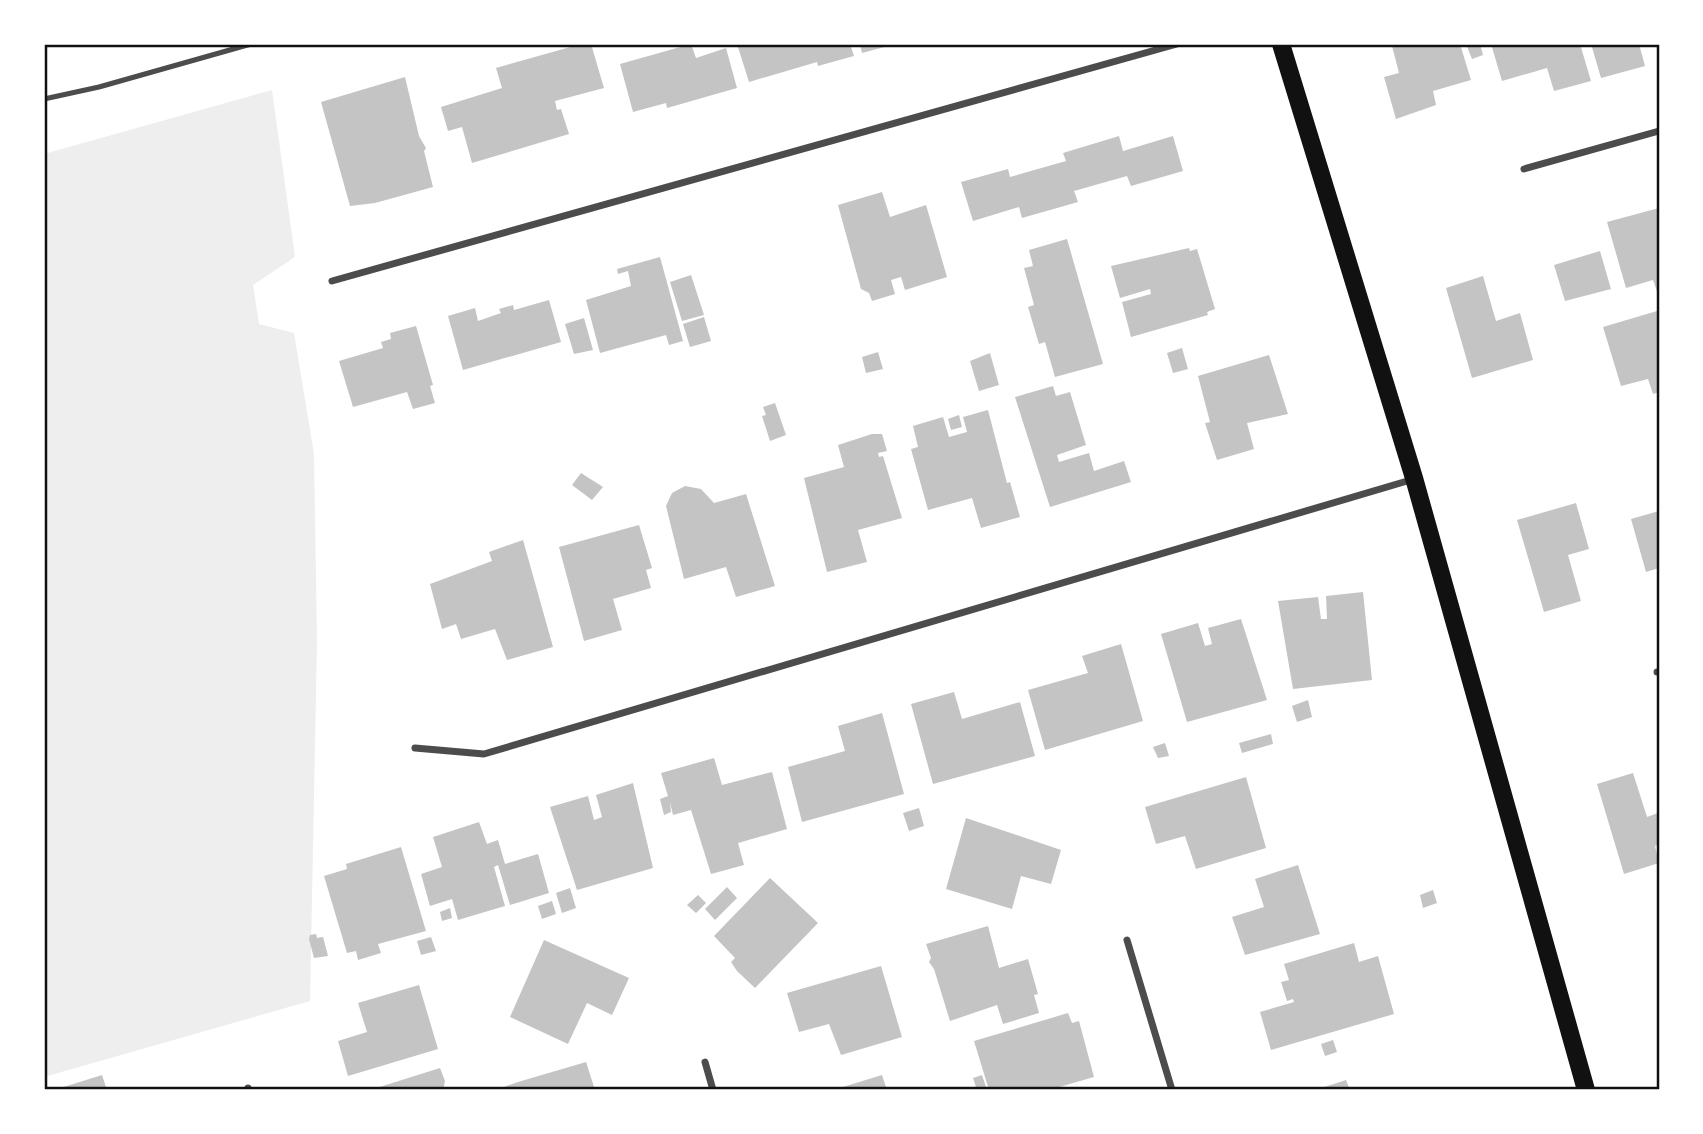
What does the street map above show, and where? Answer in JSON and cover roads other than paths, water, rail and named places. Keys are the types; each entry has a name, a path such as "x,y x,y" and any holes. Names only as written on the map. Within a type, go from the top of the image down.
{"main road":[{"path":"1282,44 1414,478 1586,1090"}],"street":[{"path":"332,281 1177,44"},
{"path":"1524,169 1659,131"},
{"path":"415,748 484,754 1414,478"},
{"path":"1126,940 1172,1090"},
{"path":"705,1062 713,1090"}],"lane":[{"path":"44,99 99,87 251,44"}]}
